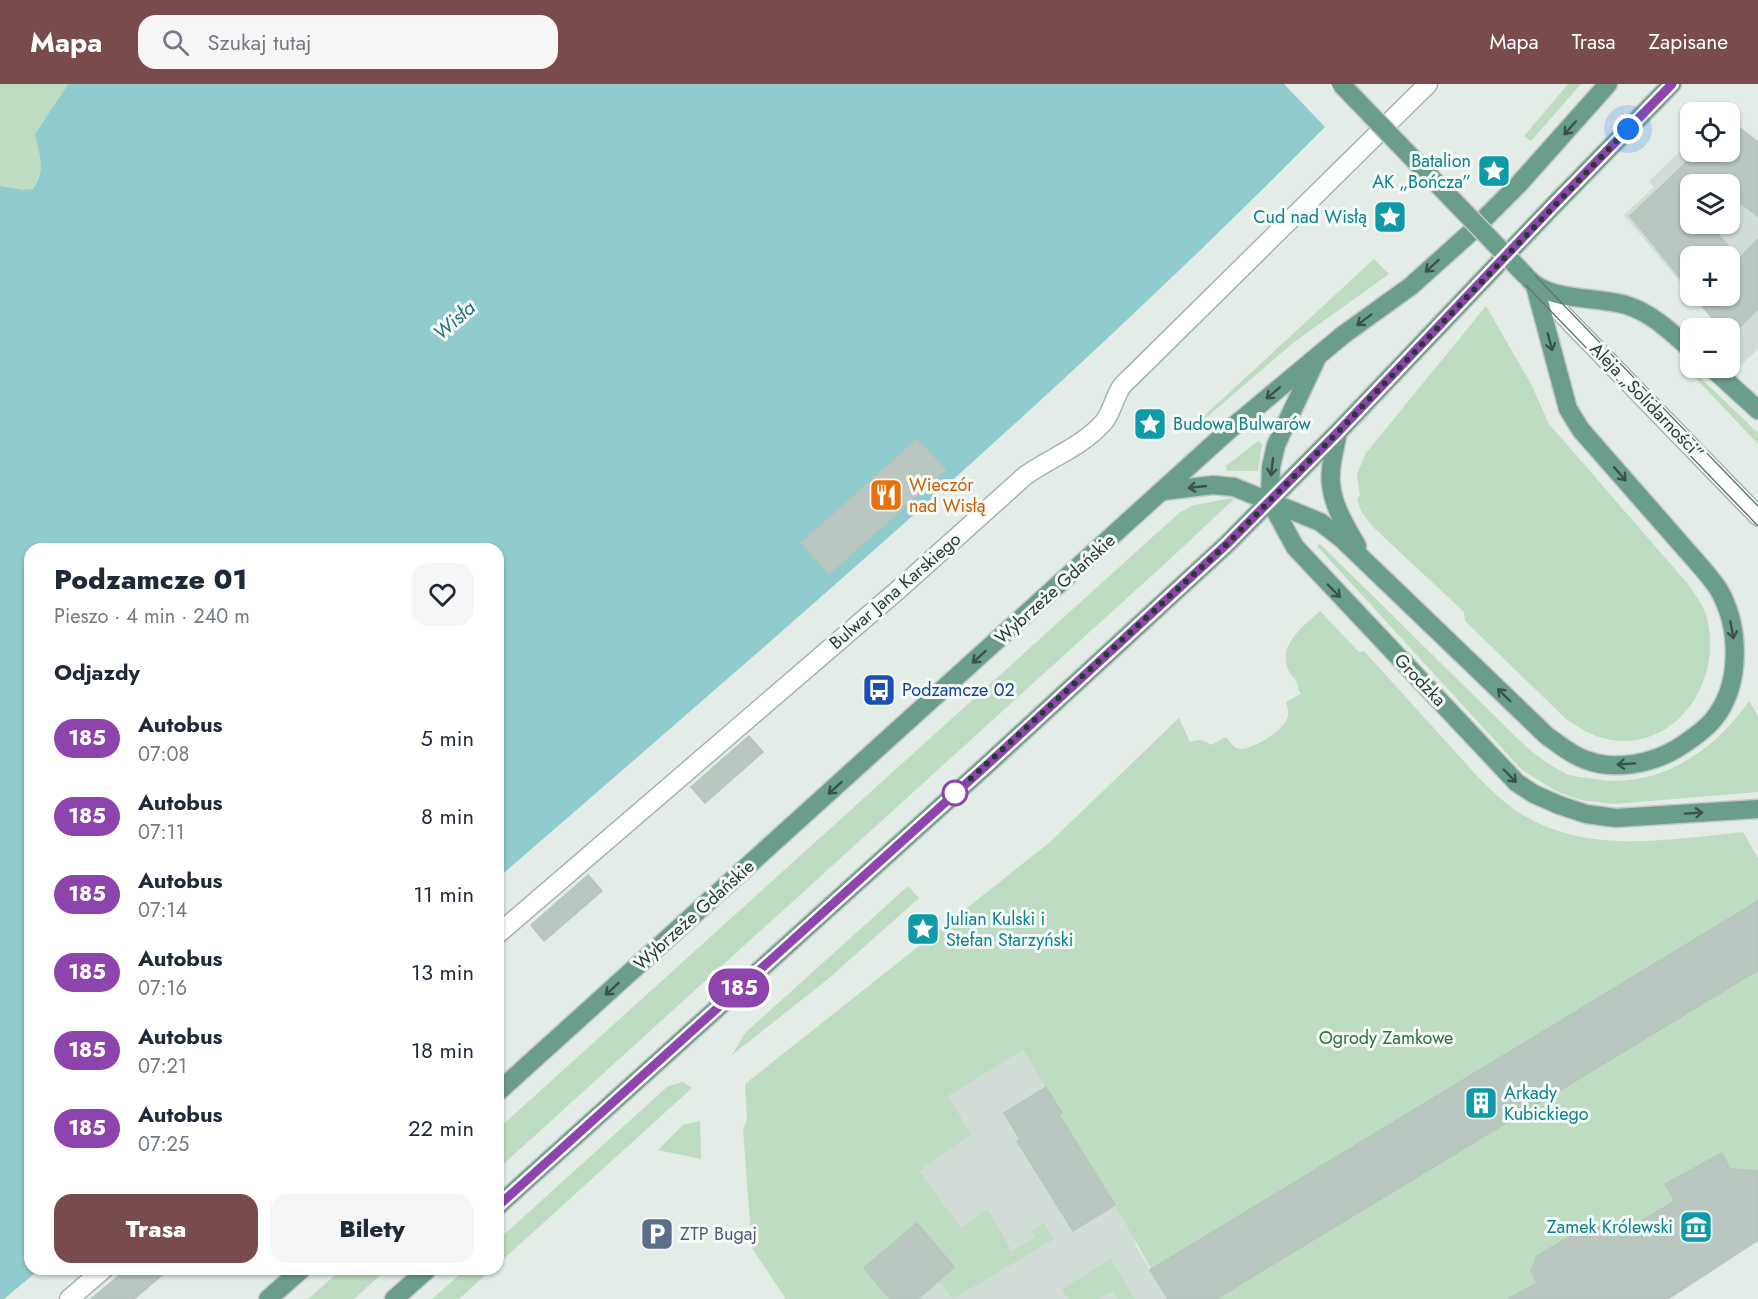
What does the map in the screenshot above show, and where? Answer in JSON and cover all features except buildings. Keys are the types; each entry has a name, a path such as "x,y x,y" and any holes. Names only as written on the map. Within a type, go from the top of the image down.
{"main road":[{"path":"1341,84 1531,281 1552,292 1625,304 1655,319 1680,340"},
{"name":"Wybrzeże Gdańskie","path":"504,1087 1234,425 1318,355 1411,286 1470,233 1518,185 1608,84"},
{"path":"504,1201 1090,672 1227,544 1338,432 1672,84"},
{"path":"1163,491 1213,485 1234,487 1320,522 1341,538 1547,736 1585,759 1601,764 1625,765 1649,761 1666,755 1706,727 1724,705 1731,680 1734,649 1730,619 1719,590 1581,430 1568,409 1531,281"},
{"name":"Grodzka","path":"1318,355 1276,445 1270,468 1270,501 1295,547 1510,776 1533,794 1586,814 1616,818 1758,809"},
{"path":"1723,378 1758,410"},
{"path":"1338,432 1332,467 1333,495 1348,531 1366,563"},
{"path":"268,1299 295,1275"},
{"path":"394,1299 421,1275"}],"street":[{"name":"Bulwar Jana Karskiego","path":"504,929 898,590 1026,475 1088,437 1105,421 1122,387 1132,376 1428,84"},
{"name":"Aleja „Solidarności”","path":"1531,281 1758,516"},
{"path":"69,1299 97,1275"}],"shaded area":[{"path":"1740,126 1758,140 1758,349 1740,366 1740,318 1711,318 1700,306 1740,306 1740,246 1680,246 1680,282 1624,215 1654,187 1649,181 1680,152 1680,162 1740,162"},
{"path":"1020,909 1137,1248 1168,1299 786,1299 752,1248"}],"green space":[{"path":"0,84 68,84 35,134 62,188 0,193"},
{"path":"1568,84 1581,84 1531,141 1524,136"},
{"path":"1374,259 1389,274 1293,343 1194,428 1192,427"},
{"path":"1486,306 1531,384 1549,424 1688,584 1705,612 1710,636 1709,660 1703,682 1692,703 1677,720 1658,733 1636,740 1611,740 1586,732 1565,718 1465,621 1464,612 1371,525 1361,511 1357,499 1360,495 1357,474 1366,453"},
{"path":"1695,378 1701,378 1758,433 1758,444"},
{"path":"1258,441 1262,444 1258,471 1227,471 1226,466"},
{"path":"1232,498 1233,500 504,1164 504,1124 1179,513 1194,505"},
{"path":"1320,544 1520,741 1556,768 1574,776 1617,781 1662,772 1702,751 1735,719 1749,701 1758,716 1758,792 1614,804 1580,800 1556,791 1522,770 1317,546"},
{"name":"Ogrody Zamkowe","path":"1320,611 1359,652 1364,651 1495,794 1525,816 1550,828 1577,836 1604,840 1659,840 1743,832 1758,858 1758,1171 1730,1169 1665,1184 1676,1201 1612,1239 1606,1228 1590,1225 1537,1256 1531,1271 1537,1283 1508,1299 1168,1299 1115,1205 1059,1115 1062,1113 1023,1050 948,1096 971,1134 919,1171 961,1228 987,1209 1012,1251 1035,1237 1032,1231 1044,1223 1054,1239 953,1299 938,1281 954,1267 917,1223 864,1268 890,1299 786,1299 752,1248 743,1129 747,1119 745,1084 1050,842 1179,718 1190,742 1201,740 1211,745 1226,737 1240,749 1253,746 1275,732 1288,716 1286,702 1301,694 1288,669 1286,652 1294,636"},
{"path":"908,886 919,898 828,979 732,1055 745,1033"},
{"path":"683,1082 692,1088 504,1259 504,1235 668,1086"},
{"path":"700,1121 701,1159 658,1150 683,1125"},
{"path":"1111,1259 1135,1299 1118,1299 1113,1291 1099,1299 1068,1299 1062,1289"},
{"path":"335,1275 380,1275 354,1299 308,1299"},
{"path":"459,1275 485,1275 459,1299 432,1299"}],"water":[{"name":"Wisła","path":"68,84 1367,84 1158,291 1050,391 831,588 504,873 504,543 24,543 24,1275 33,1275 4,1299 0,1299 0,186 23,190 33,189 41,169 35,134"}],"pier":[{"path":"1284,84 1370,84 1327,129"}],"tram line":[{"path":"1332,84 1758,526"},
{"path":"1350,84 1758,506"}],"bus line":[{"name":"185","path":"504,1201 989,763 1227,544 1338,432 1672,84"}],"place":[{"name":"Batalion AK „Bończa”","path":"1494,171"},
{"name":"Cud nad Wisłą","path":"1390,217"},
{"name":"Budowa Bulwarów","path":"1150,424"},
{"name":"Wieczór nad Wisłą","path":"886,495"},
{"name":"Podzamcze 02","path":"879,690"},
{"name":"Julian Kulski i Stefan Starzyński","path":"923,929"},
{"name":"Arkady Kubickiego","path":"1481,1103"},
{"name":"Zamek Królewski","path":"1696,1227"},
{"name":"ZTP Bugaj","path":"657,1234"}],"route":[{"path":"955,793 1227,544 1338,432 1628,129"}]}
